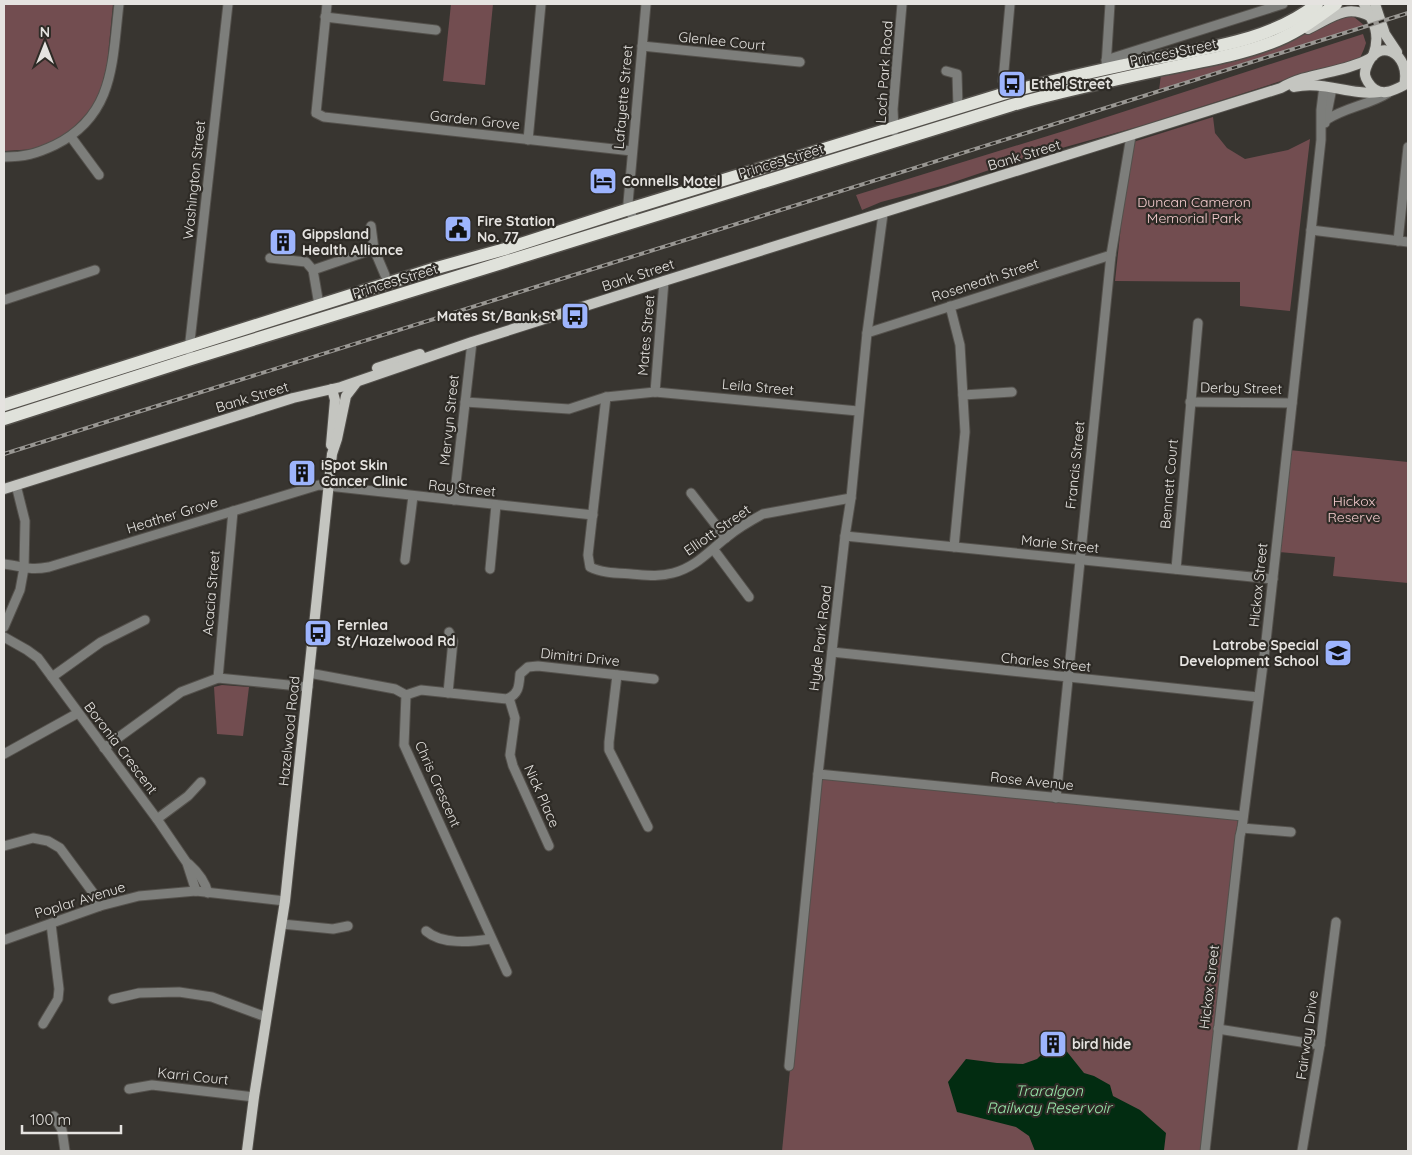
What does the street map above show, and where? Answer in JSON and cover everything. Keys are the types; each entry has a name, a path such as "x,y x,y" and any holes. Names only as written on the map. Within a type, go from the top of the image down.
{"highway":[{"name":"Princes Street","path":"4,405 433,269 505,249 1006,93 1060,78 1106,70 1253,37 1286,24 1316,4"},
{"name":"Princes Street","path":"4,419 188,360 1012,105 1106,70 1220,58 1278,40 1311,22 1336,4"}],"main road":[{"path":"1364,4 1375,9 1385,34 1401,52 1408,69 1406,84 1384,92 1373,89 1365,73 1378,40 1375,9"},
{"path":"1278,40 1305,31 1347,11 1361,12 1375,9"},
{"path":"1371,57 1384,51 1401,52"},
{"name":"Bank Street","path":"4,489 294,398 358,381 472,342 664,281 1131,136 1280,88 1312,75 1353,67 1371,57"},
{"name":"Hickox Street","path":"1327,73 1328,87"},
{"name":"Bank Street","path":"1280,88 1306,85 1368,93 1384,92"},
{"path":"336,386 414,356 472,342"},
{"path":"332,454 346,396 348,391 358,381"},
{"path":"336,386 346,396"},
{"path":"332,454 330,441 336,386"},
{"name":"Hazelwood Road","path":"247,1151 285,902 332,454"}],"street":[{"path":"4,157 36,154 71,137 86,123 99,106 111,67 119,4"},
{"name":"Washington Street","path":"188,360 228,4"},
{"path":"327,4 326,17 436,30"},
{"path":"528,140 542,4"},
{"name":"Lafayette Street","path":"634,222 628,203 646,4"},
{"name":"Loch Park Road","path":"897,141 893,127 893,109 902,4"},
{"path":"1006,93 1002,81 1010,4"},
{"path":"1110,4 1106,70 1283,4"},
{"name":"Garden Grove","path":"326,17 316,113 324,117 632,151"},
{"name":"Glenlee Court","path":"642,46 800,62"},
{"path":"946,71 957,74 958,108"},
{"name":"Hickox Street","path":"1205,1151 1240,836 1273,579 1323,118 1328,87"},
{"path":"1323,118 1380,98 1384,92"},
{"name":"Francis Street","path":"1056,798 1111,254 1131,136"},
{"path":"71,137 99,175"},
{"path":"1398,241 1408,147"},
{"name":"Hyde Park Road","path":"789,1066 818,774 851,498 858,411 883,214"},
{"path":"371,226 374,249 385,275"},
{"path":"1311,230 1408,242"},
{"path":"313,270 374,249"},
{"name":"Roseneath Street","path":"867,332 1111,254"},
{"path":"270,258 306,262 313,270 319,305"},
{"path":"4,300 96,270"},
{"name":"Mates Street","path":"655,392 664,281"},
{"path":"950,306 960,346 965,432 954,547"},
{"name":"Bennett Court","path":"1176,569 1198,324"},
{"name":"Mervyn Street","path":"454,500 472,342"},
{"name":"Leila Street","path":"465,402 569,409 606,397 655,392 858,411"},
{"path":"963,395 1012,392"},
{"name":"Elliott Street","path":"606,397 588,555 590,567 598,571 652,576 673,573 686,568 714,550 726,538 749,521 763,514 851,498"},
{"name":"Derby Street","path":"1190,402 1292,403"},
{"path":"4,627 20,590 24,568 24,521 16,486"},
{"name":"Heather Grove","path":"4,564 35,570 55,566 314,486 328,486"},
{"name":"Ray Street","path":"328,486 593,515"},
{"path":"691,493 726,538"},
{"path":"406,560 413,496"},
{"path":"490,569 496,505"},
{"name":"Acacia Street","path":"218,678 233,511"},
{"name":"Marie Street","path":"845,536 1273,579"},
{"path":"714,550 749,597"},
{"path":"52,677 101,642 145,620"},
{"path":"448,693 453,641 449,632"},
{"name":"Boronia Crescent","path":"4,637 38,658 157,819 186,863 196,891"},
{"name":"Charles Street","path":"832,652 1258,697"},
{"name":"Dimitri Drive","path":"509,698 514,696 519,688 520,674 528,666 654,679"},
{"path":"309,672 395,689 406,695 421,690 509,698"},
{"path":"617,675 609,750 648,827"},
{"path":"104,748 181,692 218,678 308,686"},
{"name":"Chris Crescent","path":"406,695 404,744 507,972"},
{"name":"Nick Place","path":"509,698 515,718 510,755 513,766 549,846"},
{"path":"4,754 78,712"},
{"name":"Rose Avenue","path":"818,774 1244,816"},
{"path":"157,819 188,796 201,782"},
{"path":"1242,828 1291,832"},
{"path":"4,846 33,838 48,841 60,848 94,894 100,906"},
{"path":"186,863 202,878 208,893"},
{"name":"Poplar Avenue","path":"4,940 100,906 139,896 196,891 285,902"},
{"name":"Fairway Drive","path":"1302,1151 1320,1046 1336,922"},
{"path":"43,1024 56,1004 59,989 51,924"},
{"path":"282,924 333,929 348,926"},
{"path":"426,930 432,937 449,940 474,942 491,939"},
{"path":"113,1000 139,993 179,992 212,997 267,1014"},
{"path":"1218,1029 1320,1046"},
{"name":"Karri Court","path":"129,1089 152,1085 254,1097"},
{"path":"54,1116 62,1130 65,1151"}],"green space":[{"path":"4,4 113,4 107,65 97,103 67,134 36,149 4,151"},
{"path":"451,4 493,4 485,85 443,81"},
{"path":"1347,16 1354,17 1365,26 1159,90 1161,75"},
{"path":"1363,34 1366,43 1364,49 1360,58 1352,62 1309,72 1144,125 1019,160 945,185 881,202 862,210 856,195 1067,130"},
{"name":"Duncan Cameron Memorial Park","path":"1213,117 1215,133 1227,148 1245,159 1288,150 1310,139 1290,311 1240,306 1240,282 1115,281 1130,143"},
{"name":"Hickox Reserve","path":"1289,450 1408,462 1408,583 1333,576 1335,557 1279,552"},
{"path":"222,685 249,687 243,736 217,734 214,687"},
{"path":"819,775 1238,818 1204,1151 782,1151"}],"water":[{"name":"Traralgon Railway Reservoir","path":"1064,1048 1084,1073 1110,1085 1113,1096 1140,1110 1166,1133 1164,1150 1035,1151 1029,1136 1016,1127 957,1112 948,1082 966,1059 1023,1064 1037,1059 1046,1050"}],"railway":[{"path":"4,454 1408,13"}],"place":[{"name":"Ethel Street","path":"1012,84"},
{"name":"Connells Motel","path":"603,181"},
{"name":"Fire Station No. 77","path":"458,229"},
{"name":"Gippsland Health Alliance","path":"283,242"},
{"name":"Mates St/Bank St","path":"575,316"},
{"name":"iSpot Skin Cancer Clinic","path":"302,473"},
{"name":"Fernlea St/Hazelwood Rd","path":"318,633"},
{"name":"Latrobe Special Development School","path":"1338,653"},
{"name":"bird hide","path":"1053,1044"}]}
